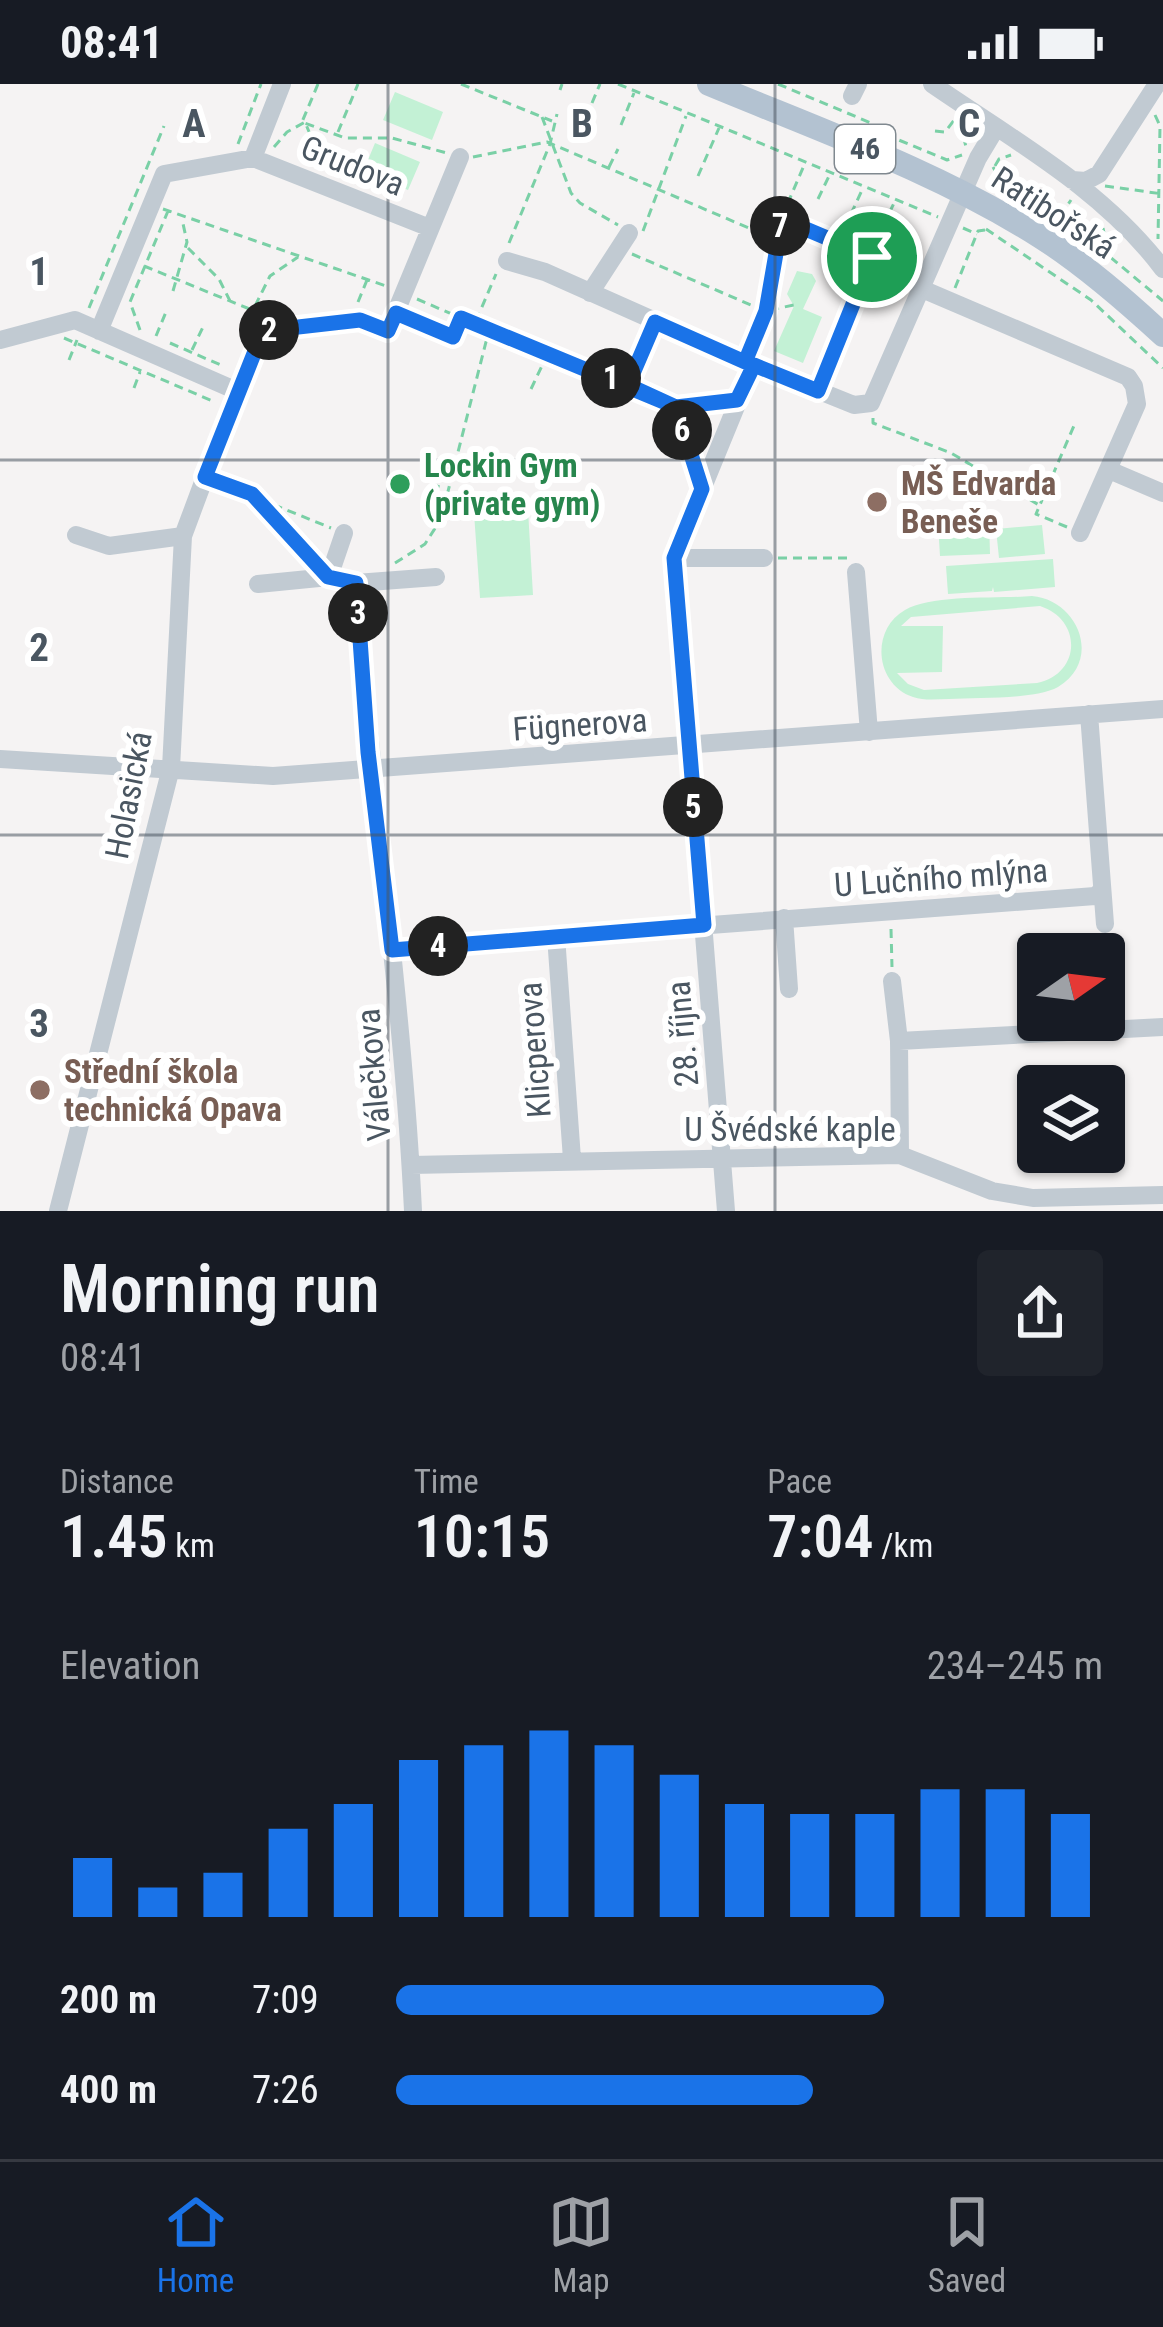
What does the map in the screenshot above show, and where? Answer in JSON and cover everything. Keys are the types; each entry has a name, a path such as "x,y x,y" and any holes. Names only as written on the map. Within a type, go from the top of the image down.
{"main road":[{"name":"Ratibořská","path":"709,84 963,193 1046,240 1163,334"}],"street":[{"path":"91,327 136,263 159,208 164,174 260,160 282,84"},
{"path":"1073,187 1093,179 1157,84"},
{"name":"Ratibořská","path":"947,86 1129,227 1163,269"},
{"name":"Ratibořská","path":"963,193 996,128"},
{"name":"Grudova","path":"398,309 460,157"},
{"name":"Grudova","path":"260,160 430,228"},
{"path":"508,261 545,272 818,391 854,405 872,403 963,193"},
{"path":"590,293 624,241"},
{"path":"922,289 1128,376 1135,386 1137,404 1080,533"},
{"path":"398,309 410,340"},
{"path":"359,310 398,309 448,335"},
{"path":"0,340 69,319 233,399"},
{"name":"Holasická","path":"58,1211 171,768 183,536 266,324"},
{"name":"28. října","path":"726,1211 674,558 749,363"},
{"path":"1109,470 1163,493"},
{"path":"328,577 344,533"},
{"path":"76,536 110,546 183,536"},
{"path":"674,558 764,558"},
{"path":"856,572 869,732"},
{"path":"258,584 328,577 356,583 436,577"},
{"name":"Válečkova","path":"356,583 413,1211"},
{"name":"Fügnerova","path":"0,759 273,776 1163,709"},
{"path":"1089,714 1105,923"},
{"name":"U Lučního mlýna","path":"392,950 1100,892"},
{"path":"784,918 789,989"},
{"name":"Klicperova","path":"556,936 572,1159"},
{"path":"892,981 899,1041 900,1155"},
{"path":"899,1041 1163,1027"},
{"name":"U Švédské kaple","path":"411,1165 900,1155 992,1192 1033,1198 1163,1195"}],"path":[{"path":"233,148 261,84"},
{"path":"260,160 304,122 318,84"},
{"path":"337,134 358,84"},
{"path":"461,84 554,122"},
{"path":"592,103 600,84"},
{"path":"618,84 941,218"},
{"path":"778,84 947,160 961,156 967,146 958,114"},
{"path":"621,125 635,91"},
{"path":"542,117 563,178 580,203 641,236 687,113"},
{"path":"475,322 550,144 557,114"},
{"path":"1155,115 1160,126 1157,234 1161,248"},
{"path":"304,122 345,138 404,140 460,157 550,144 777,240"},
{"path":"304,122 311,140 340,176"},
{"path":"69,361 76,343 91,327 164,126"},
{"path":"698,176 720,126"},
{"path":"609,169 618,149"},
{"path":"150,160 160,159"},
{"path":"999,159 994,167 997,178 1108,251 1163,301"},
{"path":"749,363 766,311 782,219 806,162"},
{"path":"818,200 831,172"},
{"path":"1093,179 1110,189 1163,194"},
{"path":"851,214 863,186"},
{"path":"1060,216 1073,187"},
{"path":"883,226 896,199"},
{"path":"224,366 141,332 130,302 136,263 159,208 367,280 398,309 475,322 676,407 737,400"},
{"path":"173,292 187,247 182,217"},
{"path":"782,219 872,257 818,391"},
{"path":"949,302 978,231 986,230 1090,300 1163,368"},
{"path":"846,246 849,239"},
{"path":"624,241 647,261 766,311 794,305"},
{"path":"187,247 213,272 230,301"},
{"path":"136,263 254,310 271,276 300,256"},
{"path":"869,265 884,270"},
{"path":"674,283 680,274"},
{"path":"266,324 359,310 367,280"},
{"path":"707,297 712,288"},
{"path":"738,311 743,302"},
{"path":"155,338 166,312"},
{"path":"628,385 655,322"},
{"path":"191,352 202,327"},
{"path":"40,328 175,385 233,399"},
{"path":"388,566 411,555 434,532 489,328"},
{"path":"844,328 858,333"},
{"path":"531,389 549,352"},
{"path":"134,388 140,370"},
{"path":"170,393 175,385"},
{"path":"872,403 873,422 951,453 1039,505"},
{"path":"676,407 702,489"},
{"path":"1076,421 1036,514 1080,533"},
{"path":"205,477 344,533"},
{"path":"431,484 447,490"},
{"path":"252,494 328,577"},
{"path":"764,558 855,558 856,572"},
{"path":"891,912 892,981"}],"green space":[{"path":"395,92 443,112 432,140 383,120"},
{"path":"375,143 420,162 408,190 363,172"},
{"path":"797,271 812,274 816,281 803,309 822,317 803,363 774,351 794,306 787,294"},
{"path":"528,510 533,595 480,598 474,513"},
{"path":"989,520 990,554 940,556 938,523"},
{"path":"1042,525 1045,554 999,558 996,529"},
{"path":"1053,559 1055,587 994,592 993,587 992,591 948,594 946,566"},
{"path":"1032,596 1062,608 1079,633 1079,662 1072,676 1058,687 1021,696 926,699 913,697 891,681 882,643 886,630 905,610 948,599","holes":["1040,606 1054,613 1070,634 1071,646 1069,658 1052,678 924,690 897,673 942,672 943,626 901,626 911,617"]}],"place":[{"name":"Lockin Gym (private gym)","path":"400,484"},
{"name":"MŠ Edvarda Beneše","path":"877,502"},
{"name":"Střední škola technická Opava","path":"40,1090"}],"route":[{"path":"872,257 782,219 766,311 745,362 655,322 628,385 676,407 702,489 674,558 704,925 392,950 368,752 356,583 328,577 252,494 205,477 263,331 360,320 388,331 396,313 453,337 461,318 676,407 737,400 754,365 818,391 872,257"}]}
